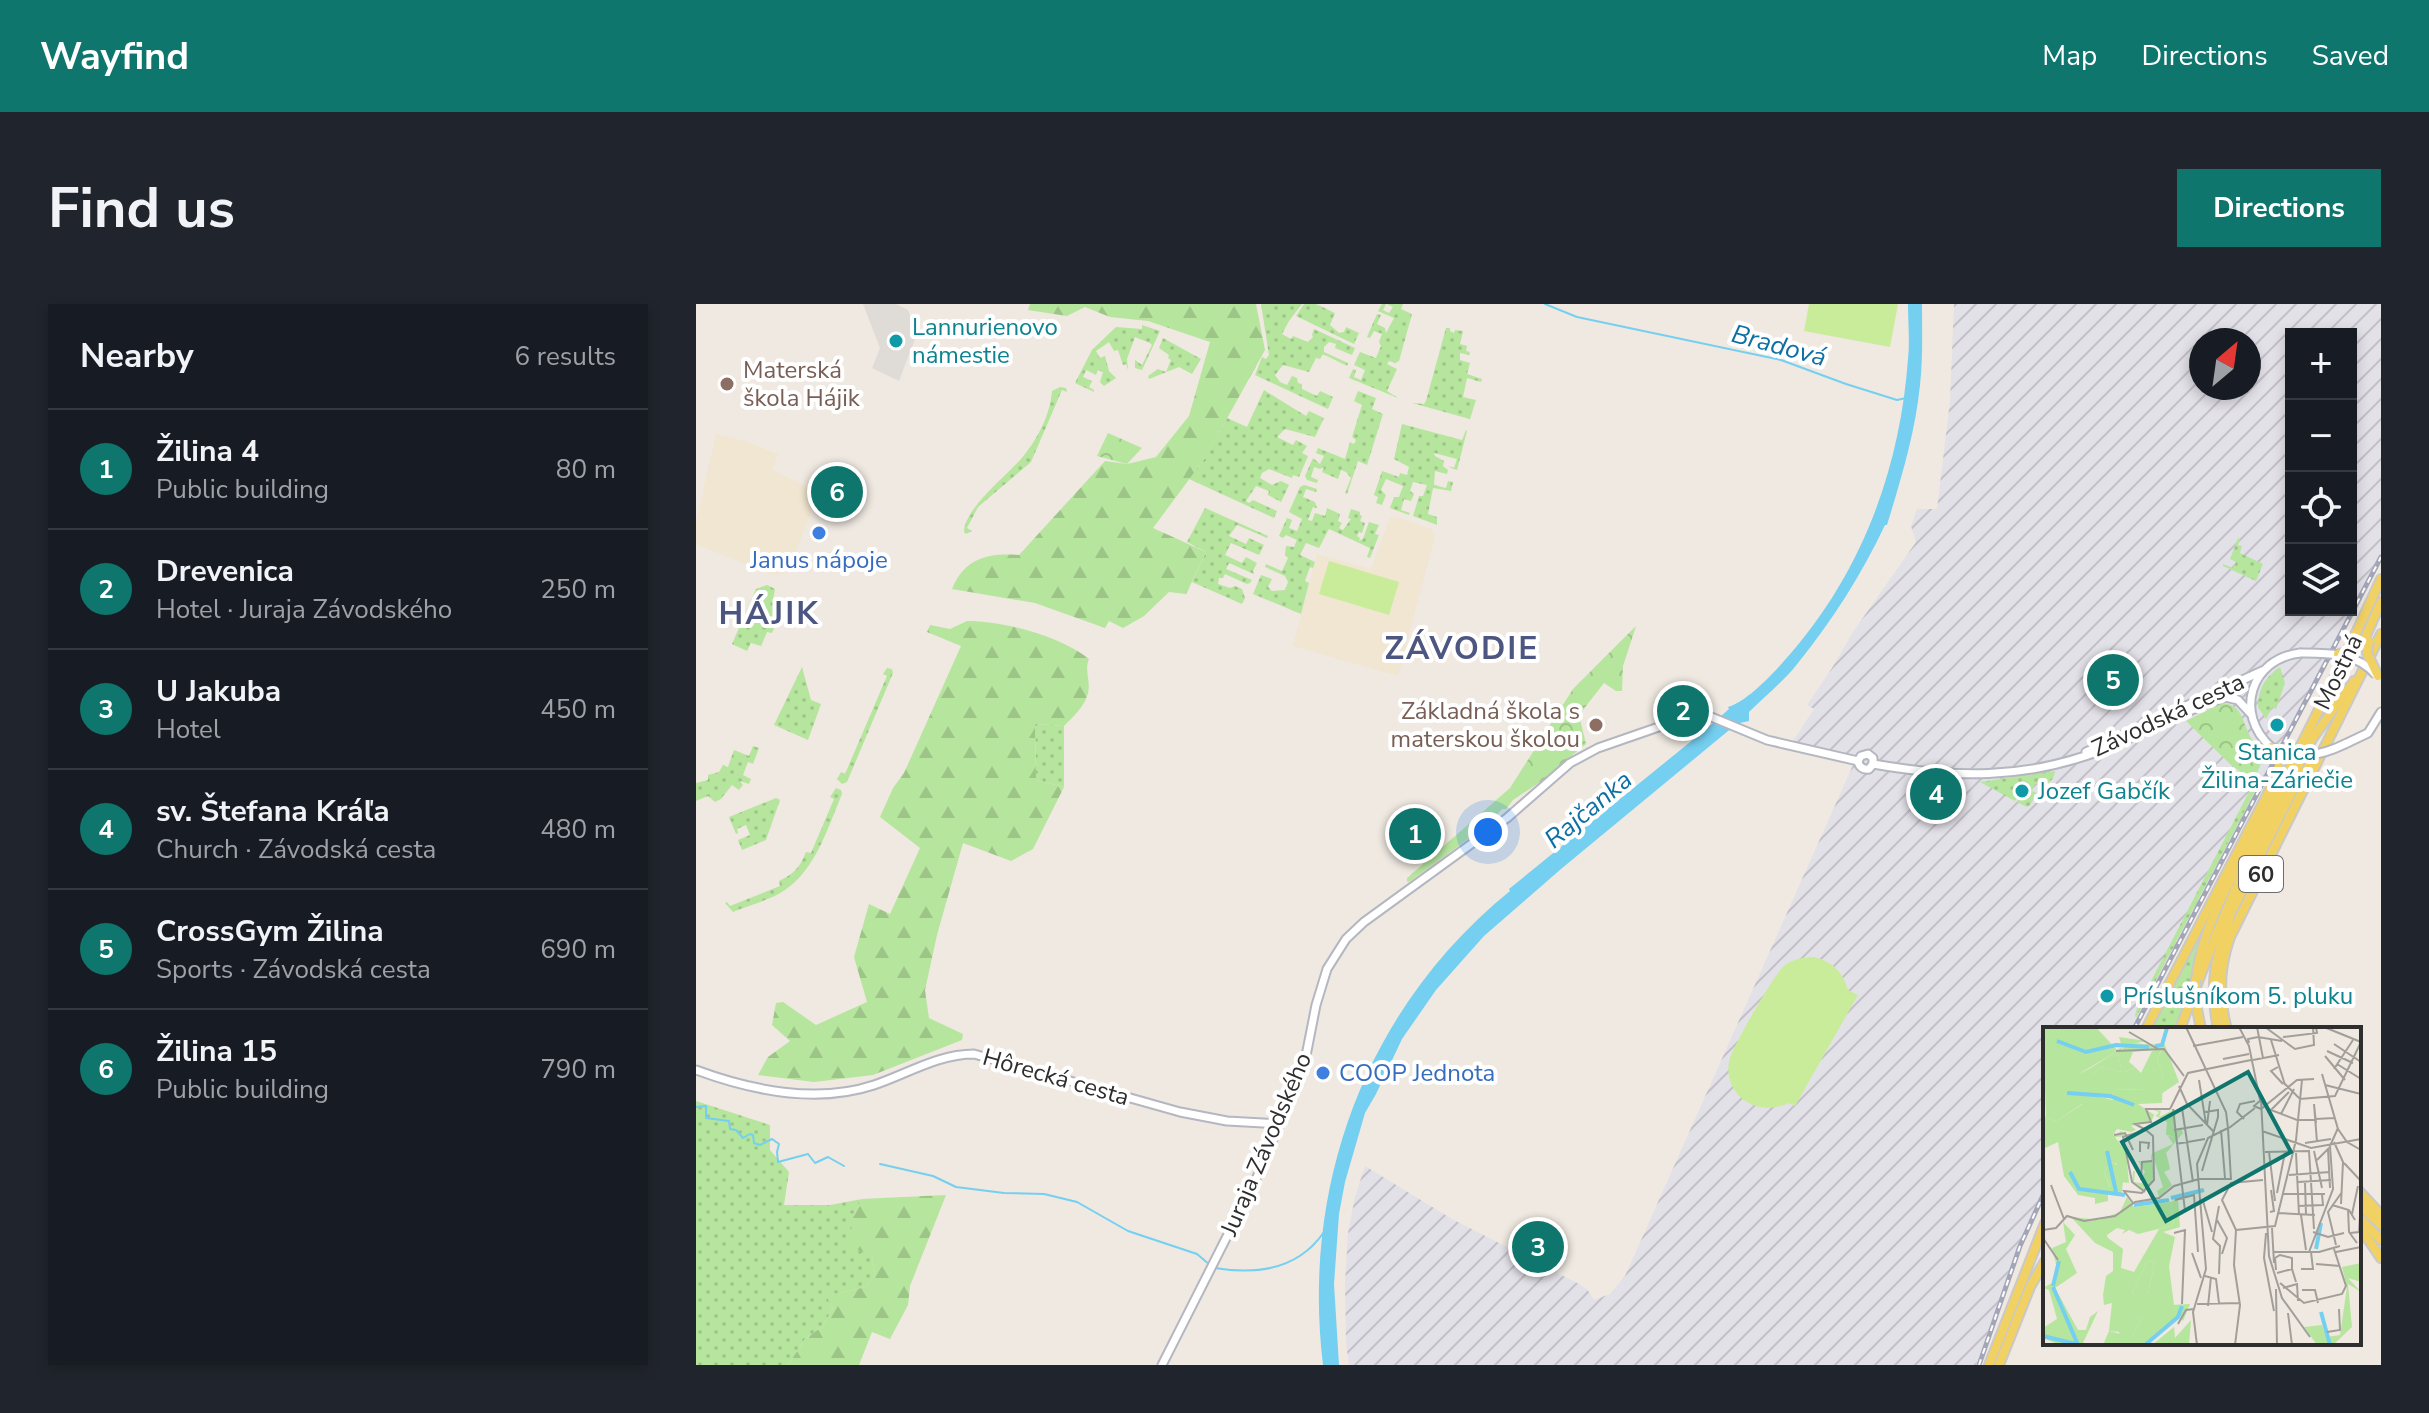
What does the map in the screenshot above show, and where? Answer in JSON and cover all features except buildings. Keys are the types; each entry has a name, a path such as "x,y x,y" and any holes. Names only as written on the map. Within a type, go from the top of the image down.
{"main road":[{"name":"Mostná","path":"2201,1027 2196,980 2204,942 2232,879 2322,705 2381,579"},
{"path":"2379,680 2367,651 2381,602"},
{"path":"2338,654 2350,653 2358,648 2379,616"},
{"name":"Mostná","path":"2227,1027 2221,985 2223,961 2230,937 2381,634"},
{"path":"2181,1027 2246,865 2312,739 2373,651"},
{"path":"2147,1027 2267,795 2279,767 2271,747"},
{"path":"2212,948 2299,778 2321,754"},
{"path":"2213,902 2232,879 2239,848"},
{"path":"2218,1027 2213,997 2214,969 2233,908"},
{"path":"2361,1193 2381,1215"},
{"path":"2361,1206 2381,1225"},
{"path":"2361,1219 2381,1240"},
{"path":"1989,1365 2043,1228"},
{"path":"2361,1229 2381,1258"},
{"path":"1999,1365 2030,1287 2043,1264"}],"street":[{"name":"Závodská cesta","path":"2073,759 2264,669 2281,658 2293,654 2338,654"},
{"path":"2338,654 2359,660 2379,680"},
{"path":"2264,669 2254,687 2251,714 2260,734 2271,747 2295,755 2321,754 2370,730 2381,712"},
{"name":"Závodská cesta","path":"1858,761 1868,754 1873,758 1873,764 1976,775 2043,768 2100,751 2225,697 2238,700 2251,714"},
{"name":"Juraja Závodského","path":"1162,1365 1261,1169 1305,1061 1323,980 1339,948 1354,930 1507,818 1570,763 1686,718 1713,717 1777,743 1858,761"},
{"name":"Hôrecká cesta","path":"696,1070 757,1087 824,1094 869,1087 940,1058 974,1054 1193,1116 1279,1124"}],"shaded area":[{"name":"Lannurienovo námestie","path":"863,304 896,304 908,310 917,334 899,381 872,368 880,348"},
{"path":"1954,304 2381,304 2381,552 2357,598 2357,328 2285,328 2285,616 2348,616 2133,1027 2043,1027 2043,1191 2022,1235 1976,1365 1349,1365 1345,1284 1348,1233 1365,1166 1452,1219 1579,1284 1587,1289 1594,1300 1610,1294 1625,1276 1857,756 1793,741 1814,709 1807,705 1916,542 1911,526 1917,509 1937,509 1950,401"},
{"path":"716,434 778,454 772,470 812,489 814,503 810,515 788,571 783,574 773,575 696,544 696,522"},
{"path":"1394,516 1433,530 1435,536 1398,676 1293,646 1317,554 1371,569 1389,520"}],"green space":[{"path":"1030,304 1256,304 1265,350 1205,458 1153,528 1206,552 1186,594 1169,592 1144,616 1123,628 1109,621 1105,628 1035,603 952,589 971,564 997,555 1019,555 1105,461 1127,464 1156,457 1189,416 1210,342 1148,321 1110,317 1085,307 1067,316 1028,310"},
{"path":"1261,304 1302,304 1282,334 1291,339 1293,336 1308,342 1313,337 1314,329 1355,348 1352,355 1329,342 1324,347 1324,352 1348,363 1347,366 1323,354 1320,359 1316,358 1309,372 1283,365 1275,375 1287,385 1292,376 1302,384 1302,389 1317,396 1320,391 1333,397 1328,409 1255,375 1262,357 1266,359 1269,355"},
{"path":"1304,304 1316,304 1335,313 1330,325 1339,333 1344,332 1346,327 1359,333 1354,344 1296,316"},
{"path":"1382,304 1386,304 1383,310 1389,313 1393,307 1387,304 1403,304 1401,309 1412,314 1399,361 1389,361 1387,364 1397,369 1387,391 1398,398 1349,378 1353,369 1356,370 1354,377 1361,380 1365,370 1354,365 1360,352 1376,358 1382,334 1374,331 1370,338 1367,337 1377,314 1381,315 1377,324 1385,328 1386,333 1394,318 1378,311"},
{"path":"1809,304 1898,304 1890,347 1804,331"},
{"path":"1142,325 1160,331 1142,370 1135,368 1135,360 1142,365 1152,345 1150,343 1135,337 1127,359 1128,370 1118,350 1114,351 1109,342 1096,351 1100,358 1105,356 1109,371 1116,378 1104,386 1100,382 1103,372 1098,370 1096,375 1086,370 1083,377 1092,381 1089,387 1094,392 1075,383 1092,350 1116,327 1142,329"},
{"path":"1446,328 1454,333 1455,330 1463,331 1460,344 1467,346 1466,351 1470,352 1469,355 1460,353 1460,360 1470,363 1467,374 1482,379 1481,382 1467,378 1463,397 1476,400 1470,419 1412,403 1424,404 1426,401"},
{"path":"1163,338 1201,359 1192,374 1179,367 1149,379 1148,376 1158,369 1166,372 1171,360 1159,348"},
{"path":"1066,388 1067,392 1062,390 1031,462 978,507 967,528 972,531 966,534 966,523 978,503 1032,444 1046,418 1052,391"},
{"path":"1264,390 1306,416 1309,411 1324,418 1315,437 1285,429 1277,437 1293,445 1296,440 1307,446 1302,453 1308,456 1299,477 1293,475 1292,478 1269,469 1262,473 1260,478 1272,485 1281,481 1289,485 1281,502 1268,495 1269,491 1256,486 1246,501 1249,503 1253,500 1277,511 1274,518 1189,479 1205,458 1227,418 1247,427"},
{"path":"1358,391 1376,398 1372,409 1383,414 1367,465 1358,461 1347,494 1351,478 1346,472 1341,470 1338,479 1322,472 1324,467 1314,467 1311,477 1318,480 1317,483 1307,480 1305,476 1313,458 1320,464 1324,456 1316,453 1318,448 1345,459 1350,442 1354,444 1356,440 1352,437 1362,405 1354,401"},
{"path":"1402,424 1462,440 1467,431 1457,470 1447,466 1454,468 1457,459 1434,453 1444,461 1443,466 1448,470 1447,474 1435,471 1434,485 1446,488 1448,481 1453,482 1451,491 1433,488 1428,514 1437,517 1437,525 1413,516 1419,496 1423,496 1427,485 1413,482 1411,501 1404,499 1401,510 1409,515 1390,508 1403,486 1386,479 1381,490 1386,495 1382,505 1376,503 1378,497 1374,495 1382,471 1399,477 1400,473 1407,475 1409,467 1394,459"},
{"path":"1108,433 1142,448 1127,464 1097,456"},
{"path":"1304,485 1317,489 1316,492 1306,489 1303,497 1315,502 1317,508 1313,507 1308,520 1312,521 1315,513 1325,516 1327,508 1340,514 1338,521 1342,523 1339,528 1343,530 1351,519 1348,518 1351,509 1360,512 1360,521 1365,523 1362,533 1359,532 1357,536 1359,541 1363,539 1369,522 1379,525 1375,534 1379,535 1370,558 1367,557 1370,548 1329,529 1319,548 1306,543 1300,555 1315,562 1305,581 1309,583 1301,614 1253,594 1261,575 1272,579 1268,587 1272,591 1285,590 1288,582 1285,576 1265,567 1266,564 1282,571 1288,558 1285,555 1286,546 1294,547 1297,540 1286,535 1283,538 1279,536 1287,518 1292,520 1289,528 1297,531 1302,519 1289,512 1300,487"},
{"path":"1205,508 1268,536 1237,525 1229,536 1246,544 1249,538 1264,545 1259,555 1231,543 1225,555 1242,563 1246,557 1257,563 1254,574 1229,563 1226,569 1252,580 1250,583 1225,574 1219,578 1218,584 1242,589 1245,598 1242,604 1192,582 1206,552 1187,542"},
{"path":"2238,538 2238,545 2242,546 2240,553 2263,564 2256,581 2223,566 2233,568 2236,562 2230,559"},
{"path":"1329,561 1399,582 1389,615 1319,594"},
{"path":"767,585 775,589 773,601 784,621 775,626 772,633 767,632 761,646 751,643 747,651 732,644 756,589"},
{"path":"967,621 1031,631 1063,643 1089,659 1089,689 1081,707 1064,726 1035,724 1036,780 1064,787 1033,849 1011,861 963,843 925,990 929,1018 963,1034 962,1040 873,1075 814,1082 758,1075 768,1057 790,1041 772,1025 776,1003 783,1002 816,1025 867,1002 854,957 869,904 890,914 920,848 880,817 893,788 904,773 961,646 927,632 930,625 950,629"},
{"path":"1636,626 1623,666 1622,691 1616,691 1604,683 1579,715 1586,744 1513,800 1506,809 1502,809 1497,818 1407,881 1510,788 1573,689"},
{"path":"802,667 811,700 821,704 808,740 774,725"},
{"path":"2280,667 2285,683 2276,709 2272,707 2266,719 2258,707 2259,695 2266,679"},
{"path":"887,668 892,669 893,673 847,782 842,784 837,779 841,772 845,774 887,676 883,674"},
{"path":"2222,703 2238,711 2251,738 2265,754 2252,780 2231,765 2186,721"},
{"path":"1035,724 1064,726 1064,787 1036,780"},
{"path":"753,746 759,748 753,764 748,762 743,775 751,779 749,784 740,781 743,785 739,790 732,785 715,802 708,796 696,801 696,783 708,780 708,775 719,772 723,765 728,767 734,750 749,756"},
{"path":"2055,771 2048,783 2035,784 2032,791 2037,793 2027,807 2017,802 2024,790 2021,789 2015,801 1980,782"},
{"path":"2259,781 2136,1018 2137,1008 2251,788"},
{"path":"836,788 842,794 820,846 805,871 779,894 733,912 725,903 730,906 780,886 779,881 796,870 806,852 811,853"},
{"path":"776,798 780,800 766,840 742,850 738,840 750,835 746,825 737,829 736,834 729,817"},
{"path":"2204,930 2196,950 2190,990 2177,1027 2151,1027"},
{"path":"1814,957 1836,969 1848,990 1858,995 1795,1106 1789,1103 1766,1108 1755,1106 1737,1094 1731,1084 1729,1061 1732,1053 1772,981 1785,965"},
{"path":"696,1101 770,1125 770,1150 789,1172 784,1205 830,1205 862,1199 853,1215 872,1256 875,1274 866,1287 827,1296 833,1308 823,1326 805,1339 788,1365 696,1365"},
{"path":"946,1195 910,1286 908,1305 890,1339 872,1332 859,1365 788,1365 805,1339 823,1326 833,1308 826,1296 866,1287 875,1274 872,1256 849,1246 853,1215 862,1199"}],"water":[{"path":"1908,304 1922,304 1921,375 1911,439 1887,525 1823,631 1793,670 1749,712 1749,721 1728,731 1484,936 1436,990 1402,1039 1365,1113 1345,1182 1339,1214 1334,1284 1339,1365 1323,1365 1319,1297 1323,1230 1335,1166 1355,1103 1382,1044 1417,988 1460,937 1509,889 1705,730 1728,707 1758,688 1811,628 1855,558 1885,482 1903,401 1909,352"}],"waterway":[{"name":"Bradová","path":"1545,304 1577,317 1781,360 1897,400 1906,398"},
{"path":"696,1107 706,1106 706,1118 729,1121 730,1129 736,1130 743,1138 753,1135 754,1143 760,1145 772,1139 779,1144 778,1162 808,1154 815,1163 828,1157 844,1166"},
{"path":"880,1164 933,1176 956,1187 1044,1194 1077,1202 1128,1231 1197,1254 1210,1265"},
{"path":"1215,1268 1246,1271 1276,1267 1302,1255 1324,1232"}],"railway":[{"path":"2135,1027 2381,557"},
{"path":"1979,1365 2020,1246 2043,1195"}],"place":[{"name":"Lannurienovo námestie","path":"896,341"},
{"name":"Materská škola Hájik","path":"727,384"},
{"name":"Žilina 15","path":"837,492"},
{"name":"Janus nápoje","path":"819,533"},
{"name":"CrossGym Žilina","path":"2113,680"},
{"name":"Drevenica","path":"1683,711"},
{"name":"Základná škola s materskou školou","path":"1596,725"},
{"name":"Stanica Žilina-Záriečie","path":"2277,725"},
{"name":"Jozef Gabčík","path":"2022,791"},
{"name":"sv. Štefana Kráľa","path":"1936,794"},
{"name":"Žilina 4","path":"1415,834"},
{"name":"Príslušníkom 5. pluku","path":"2107,996"},
{"name":"COOP Jednota","path":"1323,1073"},
{"name":"U Jakuba","path":"1538,1247"}],"district":[{"name":"HÁJIK","path":"769,613"},
{"name":"ZÁVODIE","path":"1462,648"}],"water label":[{"name":"Rajčanka","path":"1588,809"}]}
